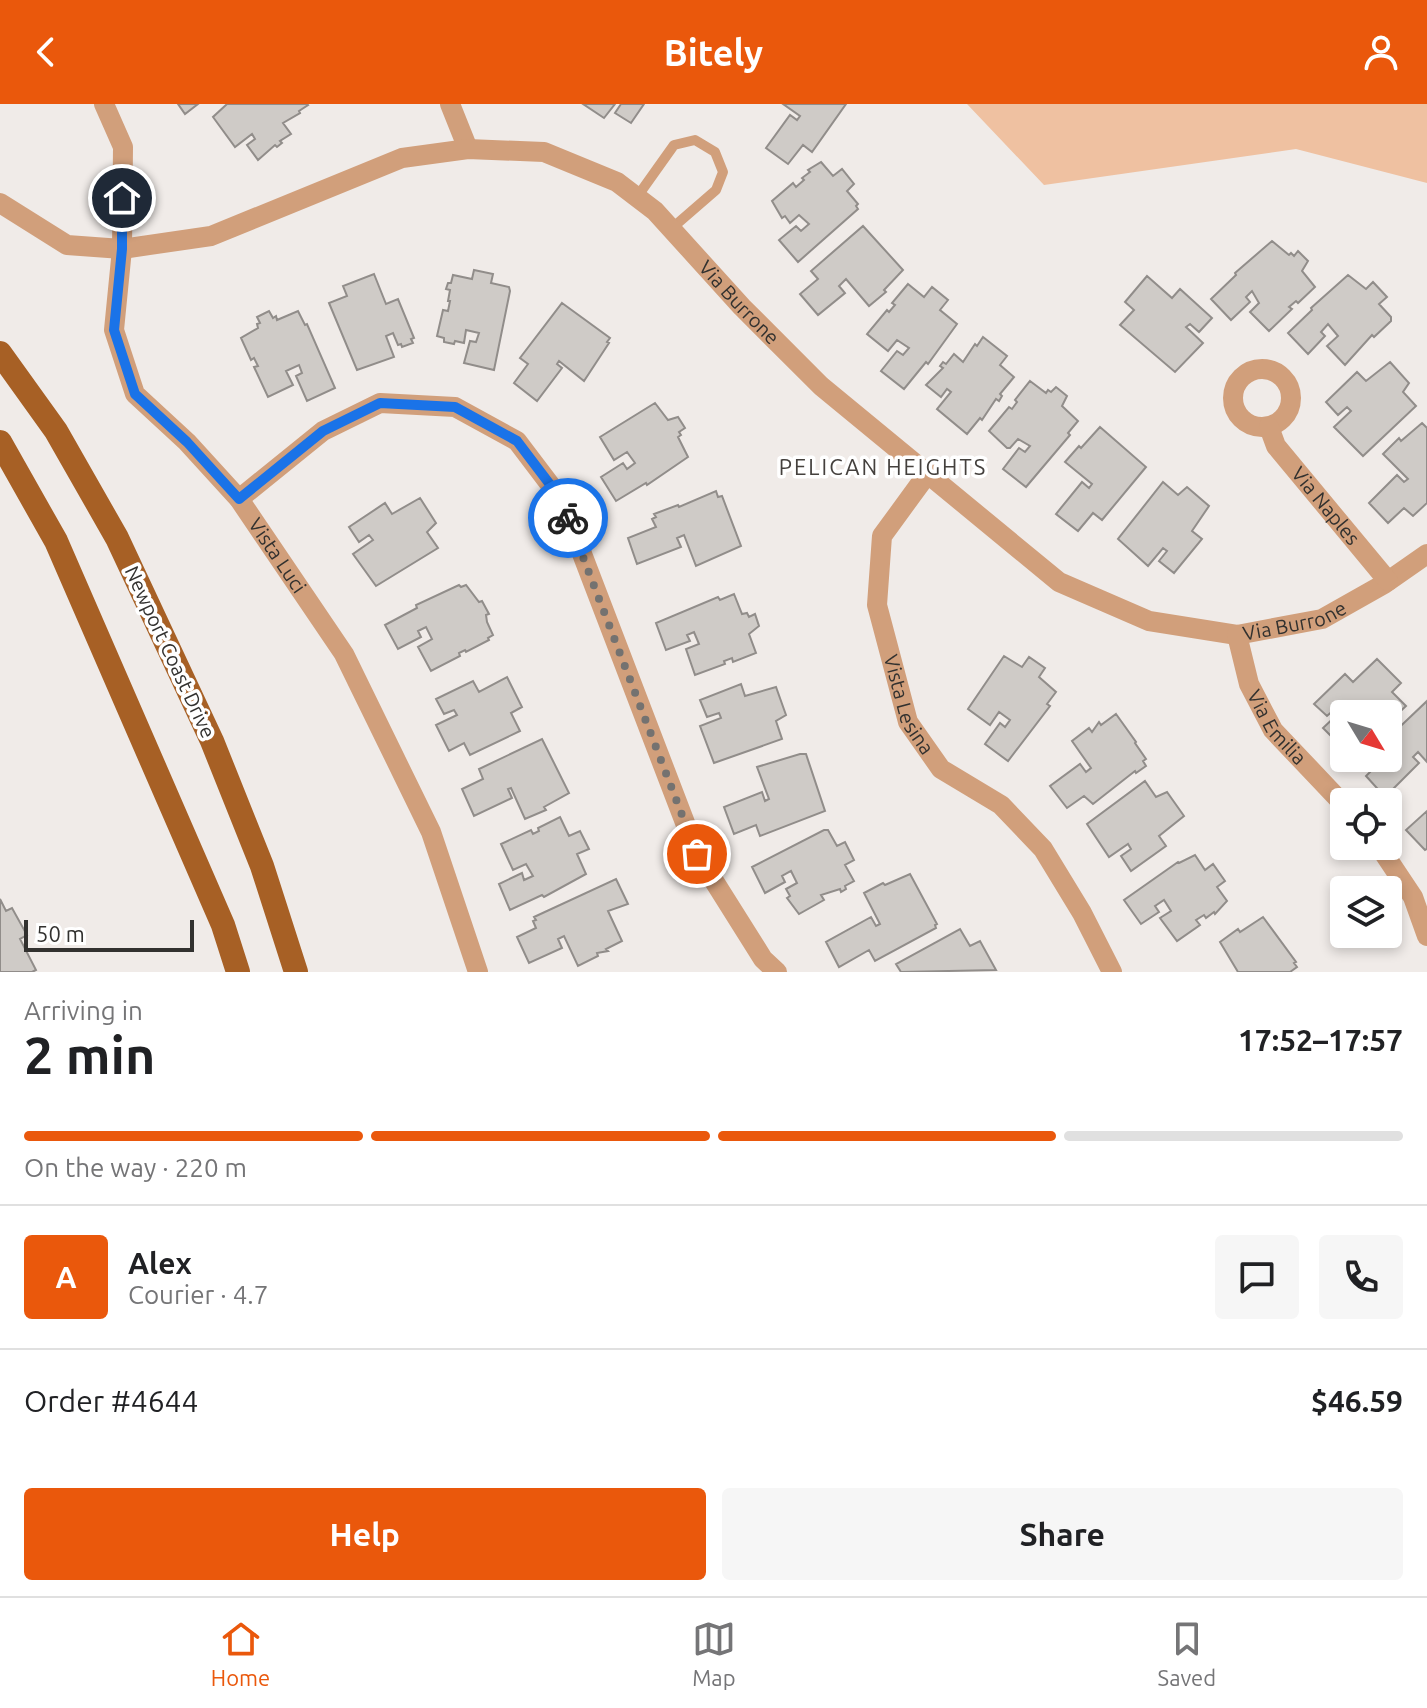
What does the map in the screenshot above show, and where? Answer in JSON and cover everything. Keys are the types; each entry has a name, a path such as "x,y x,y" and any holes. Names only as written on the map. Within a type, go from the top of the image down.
{"main road":[{"name":"Newport Coast Drive","path":"0,353 56,431 117,538 212,741 262,866 296,972"},
{"path":"0,442 56,541 223,925 238,972"}],"street":[{"name":"Vista Luci","path":"104,104 123,147 122,249 114,330 135,394 187,442 239,499 344,654 431,832 478,972"},
{"path":"450,104 468,149"},
{"name":"Via Burrone","path":"0,203 67,245 122,249 211,236 402,158 468,149 544,152 617,182 655,211 742,307 821,386 1059,582 1149,621 1237,635 1322,619 1388,581 1427,554"},
{"path":"239,499 323,431 380,403 455,407 517,441 561,499 697,854 763,959 777,972"},
{"name":"Via Naples","path":"1269,427 1276,446 1388,581"},
{"name":"Vista Lesina","path":"928,473 882,536 877,605 908,722 941,769 1001,805 1043,849 1082,913 1112,972"},
{"name":"Via Emilia","path":"1237,635 1249,684 1273,730 1330,790"},
{"path":"1388,860 1413,897 1427,936"}],"lane":[{"path":"637,197 674,145 695,140 715,152 723,172 716,190 671,229"}],"shaded area":[{"path":"967,104 1427,104 1427,183 1296,149 1044,185"}],"building":[{"path":"178,104 198,104 185,114"},
{"path":"227,104 308,105 283,123 291,134 258,160 247,145 255,139 252,134 235,147 213,117"},
{"path":"583,104 615,104 604,118"},
{"path":"621,104 644,104 631,123 615,113"},
{"path":"783,104 846,104 812,152 803,145 788,164 766,148 790,115 797,120 800,116"},
{"path":"821,162 833,176 842,169 854,184 847,191 858,204 858,209 798,262 779,240 796,226 801,231 809,224 799,215 790,223 785,216 782,218 772,201 793,183 796,187 810,172 808,170"},
{"path":"863,226 903,270 884,290 886,292 869,306 846,279 839,286 845,293 818,315 800,294 818,279 811,271"},
{"path":"1272,241 1289,255 1294,256 1298,251 1308,261 1302,271 1315,287 1289,307 1292,309 1269,331 1250,312 1259,303 1252,291 1246,297 1250,302 1231,320 1211,299"},
{"path":"474,270 493,274 491,283 509,287 510,291 494,370 464,363 470,341 476,342 479,333 466,330 464,343 455,341 454,344 444,342 444,338 437,336 443,310 448,311 448,283 451,283 453,275 472,279"},
{"path":"374,274 386,304 398,299 414,338 411,339 413,343 402,347 393,333 386,336 394,357 357,370 329,303 347,296 343,286"},
{"path":"1348,275 1366,289 1373,282 1387,297 1379,304 1391,321 1374,337 1372,335 1345,365 1327,346 1338,336 1328,324 1321,332 1325,336 1308,354 1288,333"},
{"path":"1147,276 1172,298 1180,289 1212,318 1199,332 1190,324 1186,327 1203,343 1175,372 1120,325 1134,310 1125,302"},
{"path":"908,284 924,297 932,287 948,300 940,310 957,324 928,364 926,362 904,389 881,371 897,351 903,355 909,348 897,340 888,351 867,334 895,305 892,303"},
{"path":"562,303 610,338 609,343 584,381 559,361 557,364 562,368 537,401 514,383 528,364 520,358"},
{"path":"269,311 277,320 298,311 307,324 335,388 307,401 296,376 302,373 299,365 286,371 293,385 268,397 254,367 258,366 254,358 251,360 241,338 258,328 257,324 260,323 257,317"},
{"path":"983,337 1007,356 1000,365 1014,377 1000,394 999,401 996,399 982,420 980,418 967,434 937,409 951,392 947,389 941,397 926,385 943,368 940,366 943,362 946,364 954,354 963,362"},
{"path":"1390,362 1409,383 1403,392 1416,406 1363,456 1334,427 1351,411 1347,407 1338,415 1326,402 1357,372 1366,381"},
{"path":"1030,381 1046,393 1056,387 1067,396 1062,406 1078,421 1026,487 1003,469 1019,448 1025,452 1030,446 1018,439 1007,448 989,431 1009,407 1012,409"},
{"path":"655,403 668,420 678,417 685,428 678,437 688,457 647,485 616,501 601,477 623,463 627,469 635,463 627,452 614,460 600,437"},
{"path":"1422,423 1427,428 1427,503 1413,516 1404,508 1388,523 1369,503 1397,475 1404,482 1408,479 1383,454 1399,438 1401,441"},
{"path":"1100,427 1146,467 1102,520 1093,513 1078,531 1056,514 1082,482 1089,488 1092,484 1065,462"},
{"path":"1163,482 1178,495 1187,487 1209,506 1192,531 1202,539 1174,573 1159,561 1167,551 1163,548 1148,566 1118,539"},
{"path":"716,491 718,497 722,496 741,546 696,566 684,535 677,538 681,547 637,564 628,538 656,527 652,519 656,517 654,514"},
{"path":"420,498 436,523 427,532 438,548 376,586 353,554 373,540 369,535 359,542 349,527 385,503 392,514"},
{"path":"459,585 466,585 479,602 482,601 489,614 486,615 487,622 493,635 431,671 418,647 432,639 426,627 418,631 421,637 398,649 385,625 417,608 416,605"},
{"path":"734,594 742,614 747,613 749,617 755,614 759,626 749,634 756,653 733,662 732,658 724,661 725,664 695,675 686,649 699,644 694,632 687,635 690,641 666,650 656,623 718,597 720,600"},
{"path":"1004,656 1022,667 1029,657 1045,668 1039,677 1056,692 1047,704 1050,706 1008,761 985,744 1000,723 1005,727 1010,720 999,712 990,725 968,709"},
{"path":"1377,659 1401,683 1392,692 1400,700 1330,700 1330,713 1327,716 1314,704 1345,674 1353,682"},
{"path":"507,677 522,707 511,713 520,731 470,755 464,743 449,751 436,725 457,715 454,710 444,714 436,699 473,681 479,692"},
{"path":"741,684 745,696 776,687 786,715 776,721 782,739 714,763 700,726 721,718 719,713 707,717 700,700"},
{"path":"1427,701 1427,762 1418,752 1413,757 1419,763 1394,788 1377,788 1366,776 1370,772 1402,772 1402,725"},
{"path":"1116,714 1146,759 1143,761 1146,766 1093,804 1084,796 1067,808 1050,786 1080,764 1086,772 1091,768 1072,741 1089,728 1092,732 1099,722 1101,725"},
{"path":"1330,721 1330,735 1323,728"},
{"path":"542,739 569,793 544,807 546,810 525,819 511,788 508,789 512,798 474,816 462,789 483,779 479,769"},
{"path":"806,754 825,811 760,836 756,825 734,834 724,807 762,792 765,801 769,799 757,767"},
{"path":"1145,781 1156,797 1167,792 1184,816 1159,836 1166,846 1131,871 1121,856 1131,849 1128,844 1109,857 1087,824"},
{"path":"1427,811 1427,849 1425,850 1406,830"},
{"path":"560,817 569,836 580,831 589,849 577,854 586,874 544,897 542,895 510,910 499,884 522,873 524,880 533,876 526,864 513,870 501,844 531,830 533,834 539,831 538,828"},
{"path":"828,830 837,846 845,842 854,860 845,865 854,881 841,892 840,889 821,895 824,900 799,914 787,898 790,896 786,889 797,883 791,871 782,876 785,882 765,893 752,867"},
{"path":"1195,855 1205,870 1213,864 1225,881 1217,887 1227,901 1215,914 1196,920 1200,925 1177,941 1160,918 1171,911 1164,900 1155,906 1159,912 1141,924 1124,900 1178,862"},
{"path":"910,874 937,924 936,928 875,961 869,950 839,967 826,942 871,917 876,926 880,924 864,893"},
{"path":"616,879 628,904 608,911 622,941 578,966 564,936 558,939 562,948 529,963 517,937 536,928 534,917"},
{"path":"0,899 6,911 12,908 27,935 20,939 36,970 32,972 0,972"},
{"path":"1263,917 1296,962 1297,967 1290,972 1238,972 1220,942"},
{"path":"960,929 970,946 980,941 996,970 901,972 896,964"}],"way so far":[{"path":"568,518 697,854"}],"district":[{"name":"PELICAN HEIGHTS","path":"883,467"}],"route":[{"path":"122,198 122,249 114,330 135,394 187,442 239,499 323,431 380,403 455,407 517,441 561,499 568,518"}]}
